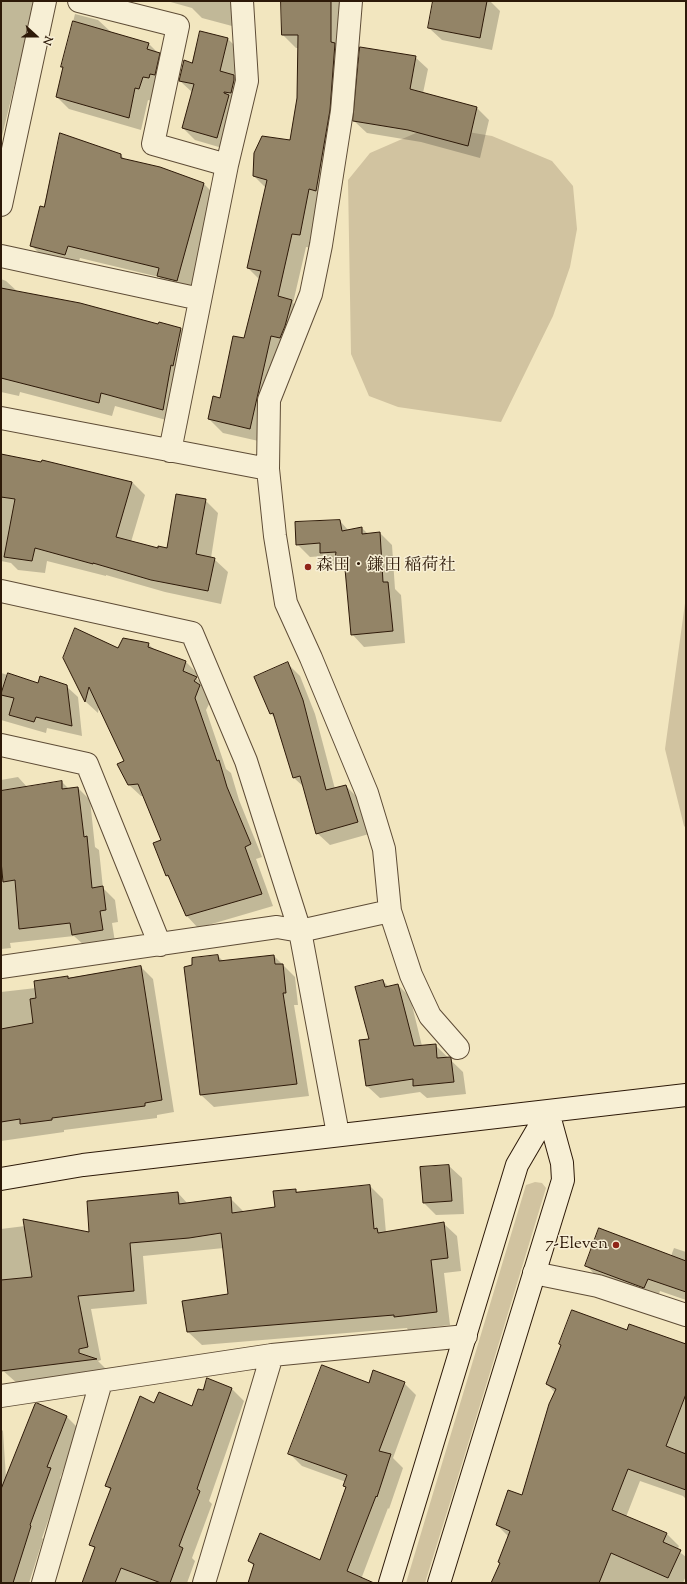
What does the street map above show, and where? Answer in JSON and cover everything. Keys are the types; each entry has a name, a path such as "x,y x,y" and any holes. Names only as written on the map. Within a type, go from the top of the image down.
{"street":[{"path":"1,205 45,1"},
{"path":"79,1 178,26 153,144 227,165"},
{"path":"170,451 227,165 247,81 242,1"},
{"path":"352,1 342,111 321,245 311,294 269,400 268,469 286,603 314,665 367,793 384,849 390,911 411,975 430,1016 458,1048"},
{"path":"1,256 200,299"},
{"path":"1,418 268,469"},
{"path":"1,591 192,633 246,761 300,930 338,1134"},
{"path":"1,745 87,764 160,945"},
{"path":"1,967 277,927 300,930 390,911"},
{"path":"1,1179 83,1164 338,1134 548,1112 686,1095"},
{"path":"439,1583 563,1180 562,1163 548,1112"},
{"path":"390,1583 517,1165 548,1112"},
{"path":"534,1274 598,1286 686,1315"},
{"path":"1,1396 272,1355 466,1336"},
{"path":"204,1583 272,1355"},
{"path":"43,1583 101,1382"}],"shaded area":[{"path":"432,126 492,136 552,161 573,186 577,229 570,267 553,316 501,422 398,407 369,396 351,354 348,180 370,153"},
{"path":"686,596 686,828 684,826 665,749"},
{"path":"535,1182 542,1183 546,1188 425,1583 406,1583 526,1185"}],"building":[{"path":"281,1 331,1 331,42 335,43 330,110 316,191 309,189 300,235 292,234 278,296 292,300 280,338 271,336 250,429 208,419 213,396 220,398 233,336 244,338 261,271 247,268 267,180 253,176 254,153 262,136 290,140 297,98 298,35 282,35"},
{"path":"433,1 487,1 480,38 428,28"},
{"path":"73,21 149,43 147,49 160,53 155,75 150,74 149,78 143,77 139,89 135,88 129,118 56,97 63,67 61,67"},
{"path":"200,31 228,38 220,71 234,75 231,93 224,92 229,95 217,138 182,128 194,84 179,81 184,60 192,63"},
{"path":"360,47 416,56 410,89 477,107 468,146 408,130 353,121"},
{"path":"60,133 121,154 121,158 160,167 204,183 177,281 157,276 159,268 68,246 65,255 30,246 40,206 44,207"},
{"path":"1,288 80,303 158,324 159,322 181,328 173,366 171,365 163,410 101,393 99,403 1,378"},
{"path":"1,454 41,462 42,460 132,482 116,537 158,548 158,546 167,548 176,494 206,499 196,554 215,558 208,591 151,580 35,548 32,561 4,557 15,499 1,497"},
{"path":"340,520 342,531 362,527 362,534 380,532 383,582 388,582 393,631 351,635 344,558 335,559 336,552 320,553 320,543 296,545 295,522"},
{"path":"75,628 118,648 123,638 149,643 148,647 186,661 183,671 197,677 194,681 200,685 195,698 217,761 219,760 227,787 251,844 245,847 262,894 186,916 168,875 166,876 153,843 161,840 138,784 128,785 117,764 124,761 89,687 85,702 63,658"},
{"path":"288,662 303,700 326,790 346,785 358,822 316,834 300,776 293,778 273,713 270,714 254,677"},
{"path":"8,673 38,683 40,676 67,685 72,726 36,717 34,722 9,715 14,698 1,695"},
{"path":"62,781 62,789 78,787 84,837 87,836 92,888 103,886 106,910 100,911 103,930 72,935 70,923 19,929 15,880 3,882 1,861 1,791"},
{"path":"218,955 219,961 274,955 275,964 283,964 286,993 283,993 297,1084 200,1095 184,967 192,965 192,958"},
{"path":"141,966 162,1100 145,1103 145,1106 52,1118 52,1120 20,1124 20,1119 1,1122 1,1029 33,1023 30,999 36,998 34,981 68,976 68,978"},
{"path":"383,980 385,987 398,984 414,1046 436,1044 437,1058 451,1058 454,1082 413,1086 413,1079 366,1086 359,1040 369,1039 355,987"},
{"path":"449,1165 452,1201 423,1203 420,1167"},
{"path":"370,1185 374,1229 377,1228 378,1233 444,1222 448,1258 431,1260 437,1312 394,1317 394,1315 187,1332 182,1301 228,1294 221,1233 189,1238 130,1243 134,1291 78,1296 88,1347 79,1349 79,1353 97,1359 1,1371 1,1280 32,1277 23,1219 89,1232 87,1201 178,1192 179,1204 231,1197 232,1213 275,1207 273,1191 296,1189 296,1192"},
{"path":"599,1228 686,1261 686,1292 648,1279 644,1288 585,1266"},
{"path":"572,1310 627,1330 629,1324 686,1344 686,1394 666,1446 686,1454 686,1490 628,1469 612,1510 667,1533 663,1542 681,1550 668,1578 611,1553 599,1583 491,1583 500,1563 498,1562 510,1531 496,1525 508,1490 522,1495 549,1404 556,1389 546,1384 561,1345 559,1344"},
{"path":"322,1365 369,1383 373,1370 405,1382 379,1451 391,1454 377,1497 376,1496 347,1571 374,1583 248,1583 254,1564 248,1561 260,1533 320,1560 346,1487 343,1486 347,1475 288,1454"},
{"path":"207,1378 232,1388 197,1489 200,1491 179,1546 183,1548 170,1583 161,1583 121,1568 115,1583 82,1583 95,1547 89,1545 111,1488 105,1486 140,1396 154,1403 159,1392 192,1406 198,1389 203,1390"},
{"path":"37,1403 67,1416 47,1467 51,1468 30,1525 31,1526 13,1583 1,1583 1,1489 35,1404"}],"place":[{"name":"森田・鎌田 稲荷社","path":"308,567"},
{"name":"7-Eleven","path":"616,1245"}]}
